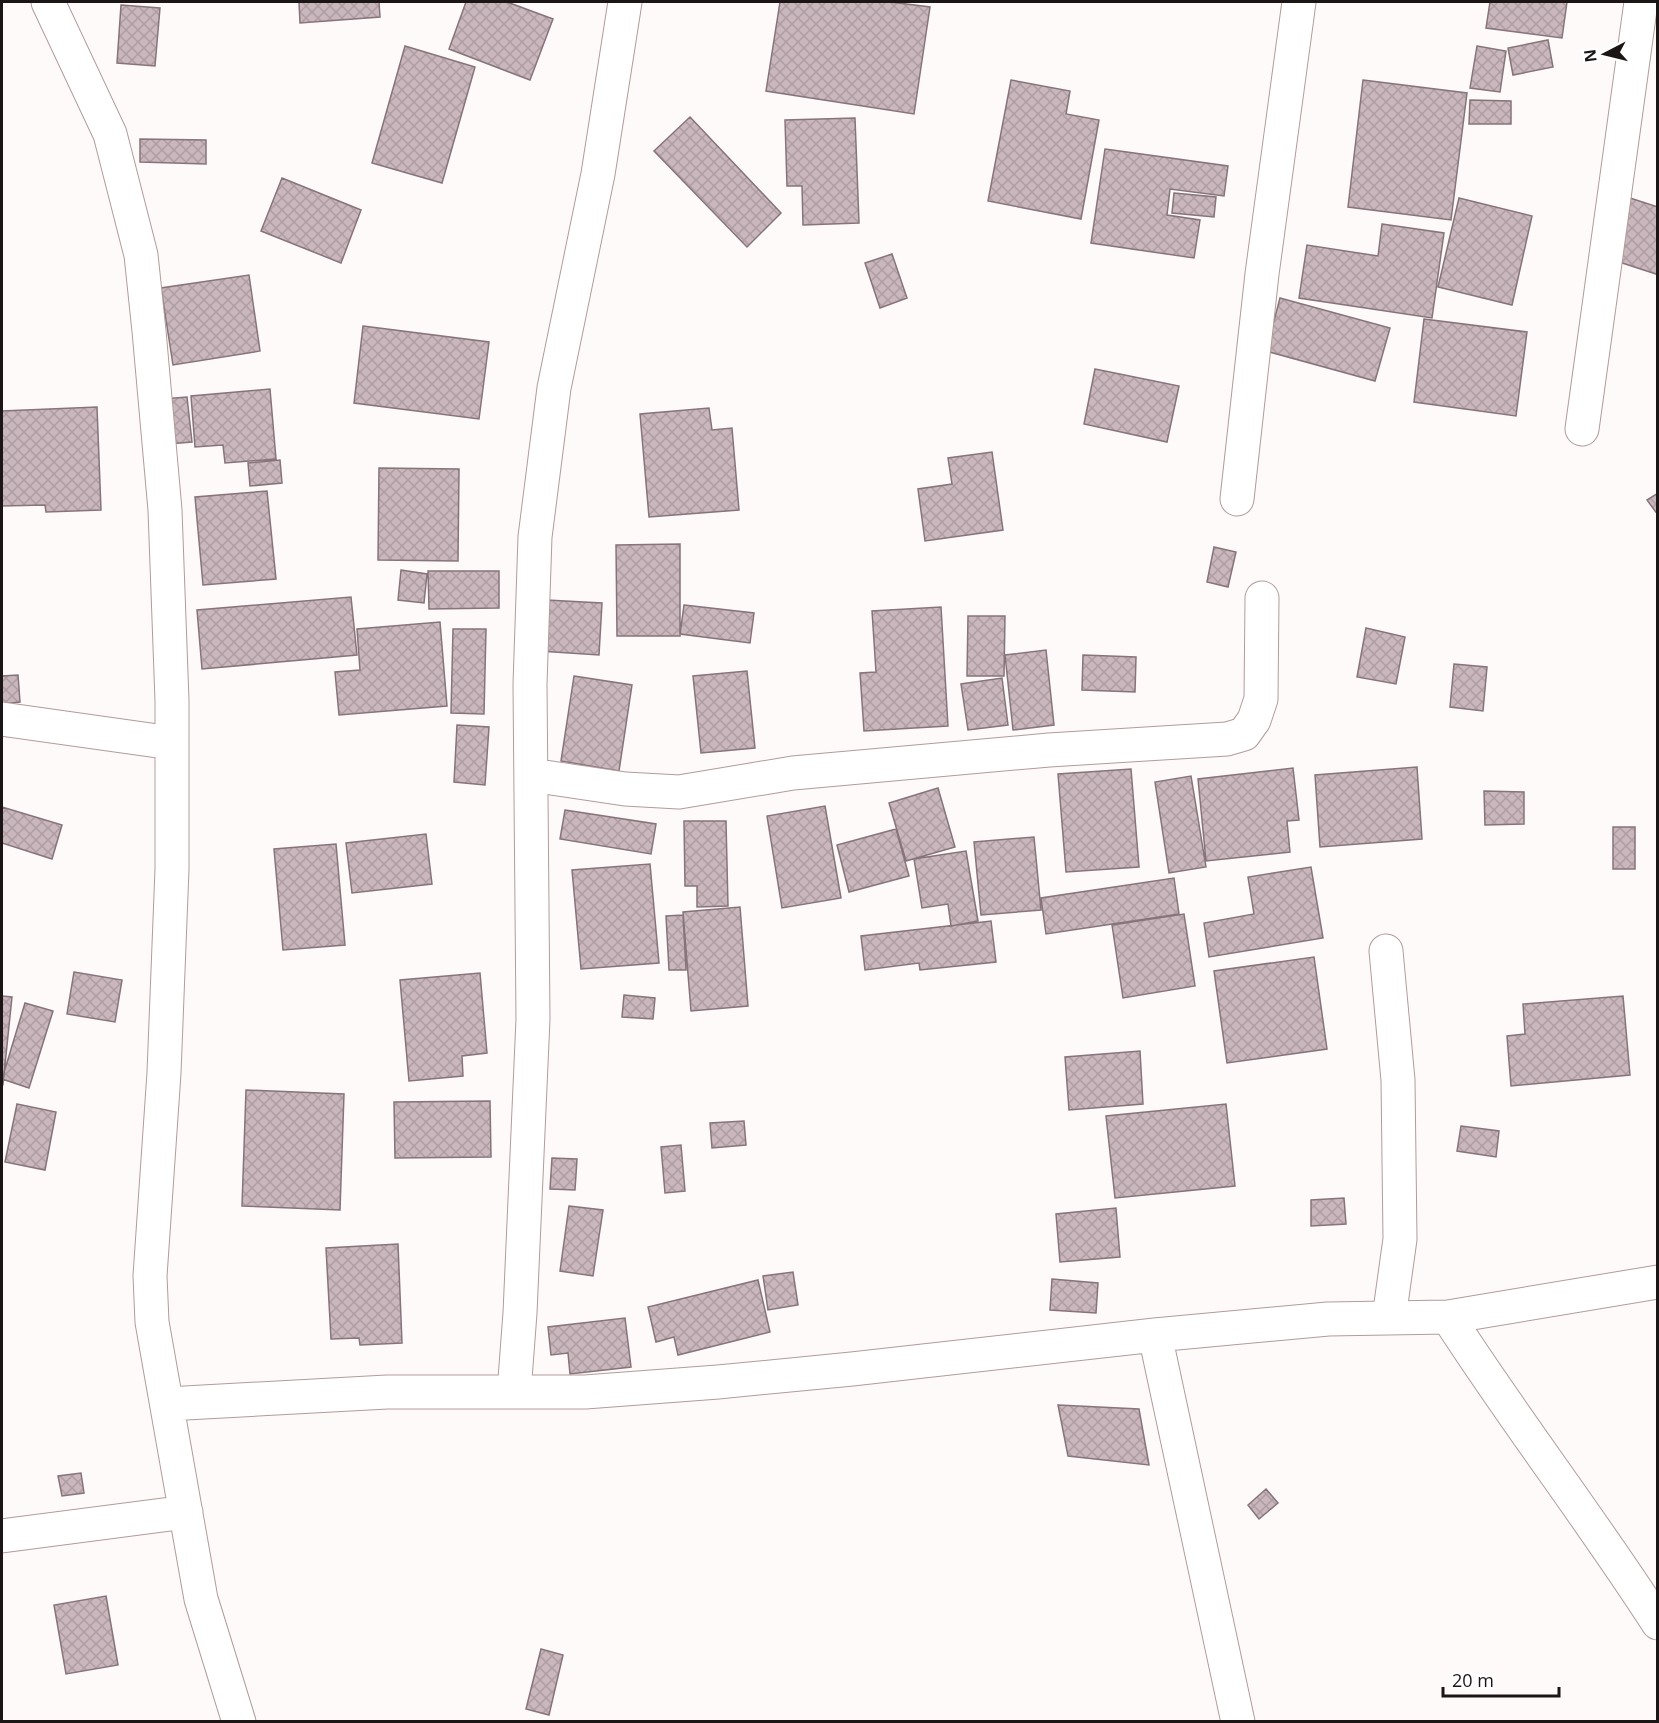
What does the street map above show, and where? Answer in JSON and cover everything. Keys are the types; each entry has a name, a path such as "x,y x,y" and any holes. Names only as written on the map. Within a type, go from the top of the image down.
{"street":[{"path":"48,2 110,134 141,255 165,510 172,701 172,869 164,1074 150,1276 152,1322 201,1599 239,1722"},
{"path":"514,1392 520,1313 533,1019 530,684 535,537 554,388 598,174 625,2"},
{"path":"1237,499 1262,274 1299,2"},
{"path":"1582,429 1641,2"},
{"path":"531,775 625,789 679,792 793,773 1049,750 1227,739 1244,734 1254,720 1261,699 1262,598"},
{"path":"2,719 172,743"},
{"path":"1386,951 1398,1080 1401,1239 1389,1318"},
{"path":"167,1404 387,1392 585,1392 718,1382 1155,1335 1328,1319 1448,1317 1658,1282"},
{"path":"1448,1317 1658,1623"},
{"path":"1155,1335 1238,1722"},
{"path":"2,1536 186,1512"}],"building":[{"path":"299,2 379,2 380,17 300,23"},
{"path":"466,2 507,2 553,19 530,80 449,49"},
{"path":"780,2 890,2 930,7 914,114 766,91"},
{"path":"1490,2 1567,2 1562,38 1486,28"},
{"path":"121,5 160,8 155,66 117,63"},
{"path":"1548,40 1553,67 1513,75 1508,48"},
{"path":"405,46 475,67 442,183 372,163"},
{"path":"1477,46 1506,51 1500,92 1470,88"},
{"path":"1011,80 1070,91 1066,114 1099,120 1081,219 988,201"},
{"path":"1363,80 1467,93 1451,220 1348,207"},
{"path":"1470,100 1511,101 1511,124 1469,124"},
{"path":"690,117 781,213 747,247 654,151"},
{"path":"855,118 859,223 803,225 802,186 787,186 785,120"},
{"path":"140,139 206,140 206,164 140,162"},
{"path":"1105,149 1228,166 1224,196 1170,189 1167,215 1200,220 1194,258 1091,243"},
{"path":"282,178 361,210 341,263 261,231"},
{"path":"1174,193 1216,197 1214,217 1172,213"},
{"path":"1627,197 1658,207 1658,270 1656,274 1607,258"},
{"path":"1459,198 1532,216 1512,305 1438,287"},
{"path":"1382,224 1444,233 1432,318 1299,298 1307,245 1378,256"},
{"path":"892,254 907,298 880,308 865,263"},
{"path":"249,275 260,351 173,365 161,288"},
{"path":"1280,298 1390,328 1375,381 1266,351"},
{"path":"1424,319 1527,332 1516,416 1414,402"},
{"path":"363,326 489,342 479,419 354,403"},
{"path":"1095,369 1179,386 1167,442 1084,424"},
{"path":"270,389 276,459 225,463 223,445 195,447 191,396"},
{"path":"187,397 192,442 168,444 163,399"},
{"path":"97,407 101,510 46,512 45,505 2,506 2,411"},
{"path":"709,408 712,430 732,428 739,510 649,517 640,414"},
{"path":"992,452 1003,530 925,541 918,489 952,484 948,458"},
{"path":"280,460 282,483 250,486 248,463"},
{"path":"379,468 459,469 458,561 378,560"},
{"path":"267,491 276,579 203,585 195,497"},
{"path":"1658,493 1658,515 1647,500"},
{"path":"680,544 680,636 617,636 616,545"},
{"path":"1214,547 1236,552 1228,587 1207,582"},
{"path":"401,570 427,574 424,603 398,600"},
{"path":"428,571 499,571 499,608 429,609"},
{"path":"351,597 357,655 202,669 197,610"},
{"path":"528,599 602,603 599,655 524,650"},
{"path":"684,605 754,613 750,643 680,634"},
{"path":"941,607 948,726 864,731 860,673 876,672 872,611"},
{"path":"968,616 1005,616 1004,676 967,676"},
{"path":"440,622 447,706 339,715 335,672 360,670 357,629"},
{"path":"1366,628 1405,637 1396,684 1357,677"},
{"path":"453,629 486,629 484,714 451,713"},
{"path":"1046,650 1054,725 1013,730 1005,655"},
{"path":"1083,655 1136,657 1135,692 1082,690"},
{"path":"1454,664 1487,667 1483,711 1450,707"},
{"path":"747,671 755,748 701,753 693,676"},
{"path":"18,675 20,702 2,704 2,676"},
{"path":"574,676 632,685 619,771 561,761"},
{"path":"1002,678 1008,725 968,730 961,684"},
{"path":"457,725 489,727 485,785 454,782"},
{"path":"1417,767 1422,839 1320,847 1315,775"},
{"path":"1293,768 1299,820 1287,821 1290,852 1206,861 1198,779"},
{"path":"1131,769 1139,867 1066,872 1058,774"},
{"path":"1191,776 1206,867 1169,873 1155,782"},
{"path":"938,788 955,847 906,861 889,803"},
{"path":"1484,791 1524,792 1524,824 1485,825"},
{"path":"825,806 841,898 782,908 767,816"},
{"path":"2,807 62,825 52,859 2,843"},
{"path":"565,810 656,824 651,854 560,839"},
{"path":"684,821 726,821 728,906 697,907 697,886 685,886"},
{"path":"1613,827 1635,827 1635,869 1613,869"},
{"path":"896,829 909,876 849,892 837,845"},
{"path":"426,834 432,884 352,893 346,843"},
{"path":"1034,837 1041,910 981,915 974,842"},
{"path":"336,844 345,945 283,950 274,849"},
{"path":"966,851 978,921 951,926 948,904 922,908 914,859"},
{"path":"650,864 659,963 581,969 572,870"},
{"path":"1311,867 1323,938 1209,957 1204,923 1254,914 1248,877"},
{"path":"1174,878 1179,914 1046,934 1041,898"},
{"path":"740,907 748,1006 691,1011 683,912"},
{"path":"1184,914 1195,986 1123,998 1112,925"},
{"path":"683,915 686,970 669,970 666,916"},
{"path":"991,921 996,962 920,970 919,963 865,970 861,936"},
{"path":"1314,957 1327,1049 1227,1063 1214,971"},
{"path":"74,972 122,980 115,1022 67,1014"},
{"path":"480,973 487,1053 462,1056 463,1076 409,1081 400,980"},
{"path":"624,995 655,998 653,1019 622,1017"},
{"path":"2,996 12,997 3,1084 2,1083"},
{"path":"1623,996 1630,1075 1511,1086 1507,1036 1525,1034 1523,1004"},
{"path":"25,1003 53,1011 29,1088 2,1079"},
{"path":"1140,1051 1143,1104 1069,1110 1065,1057"},
{"path":"246,1090 344,1094 340,1210 242,1206"},
{"path":"490,1101 491,1157 395,1158 394,1102"},
{"path":"17,1104 56,1112 45,1170 5,1162"},
{"path":"1226,1104 1235,1186 1115,1198 1106,1116"},
{"path":"744,1121 746,1145 712,1148 710,1123"},
{"path":"1461,1126 1499,1131 1496,1157 1457,1151"},
{"path":"681,1145 685,1191 665,1193 661,1147"},
{"path":"552,1158 577,1159 575,1190 550,1189"},
{"path":"1344,1198 1346,1224 1311,1226 1311,1200"},
{"path":"569,1206 603,1210 593,1276 560,1271"},
{"path":"1116,1208 1120,1257 1060,1262 1056,1214"},
{"path":"398,1244 402,1343 360,1345 359,1338 331,1339 326,1248"},
{"path":"793,1272 798,1305 768,1310 763,1276"},
{"path":"1052,1279 1098,1283 1096,1313 1050,1310"},
{"path":"758,1280 770,1332 678,1355 674,1337 656,1342 648,1307"},
{"path":"625,1318 631,1367 570,1374 568,1353 551,1355 548,1327"},
{"path":"1058,1405 1139,1409 1149,1465 1068,1456"},
{"path":"81,1473 84,1493 62,1496 58,1476"},
{"path":"1266,1489 1278,1503 1259,1519 1248,1505"},
{"path":"106,1596 118,1665 66,1674 54,1605"},
{"path":"541,1649 563,1655 549,1715 526,1709"}]}
